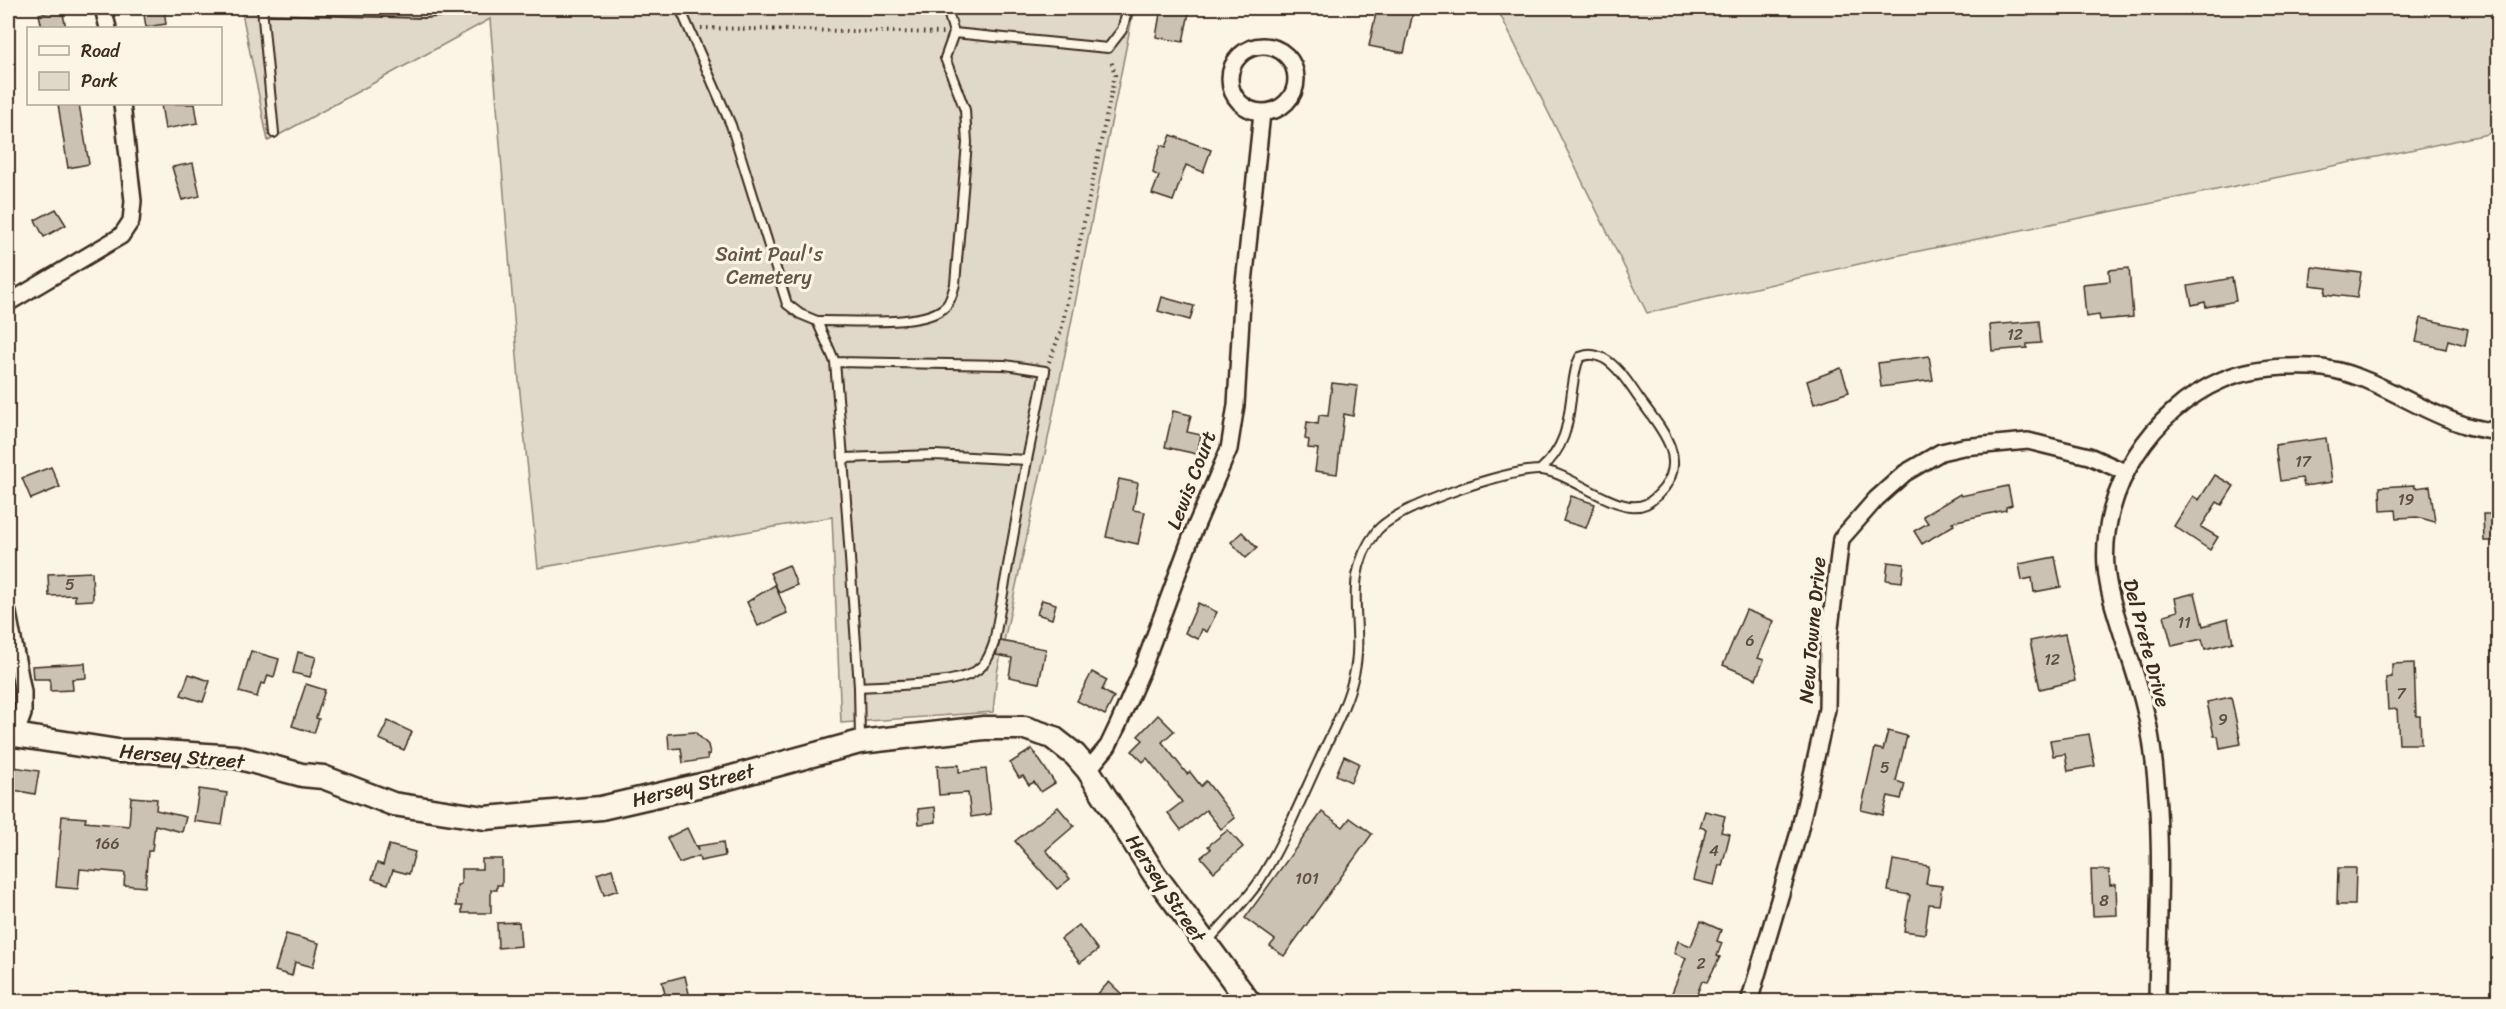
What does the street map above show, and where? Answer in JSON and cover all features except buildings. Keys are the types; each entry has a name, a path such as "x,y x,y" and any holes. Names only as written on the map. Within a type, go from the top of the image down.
{"street":[{"path":"103,8 108,27"},
{"path":"1263,46 1273,48 1288,57 1296,79 1289,100 1277,110 1262,113 1243,106 1231,89 1230,79 1231,69 1243,52 1263,46"},
{"path":"8,303 121,236 131,221 133,201 122,105"},
{"name":"Lewis Court","path":"1088,770 1108,746 1122,716 1231,440 1242,302 1262,113"},
{"name":"Del Prete Drive","path":"2157,1002 2159,841 2155,767 2138,684 2112,604 2106,566 2109,524 2125,472 2156,430 2204,389 2240,373 2277,368 2314,367 2352,374 2451,420 2499,432"},
{"name":"New Towne Drive","path":"1749,1002 1788,874 1827,709 1829,634 1841,539 1876,499 1905,473 1941,452 1963,447 2028,441 2090,456 2125,472"},
{"path":"8,613 23,692 23,714 11,735"},
{"name":"Hersey Street","path":"11,735 118,751 147,750 236,757 297,774 323,777 393,804 485,818 601,808 710,783 860,742 984,728 1025,728 1052,737 1075,755 1088,770 1142,856 1204,945 1249,1002"}],"lane":[{"path":"274,133 262,8 425,13 453,8"},
{"path":"680,8 730,125 787,304 800,314 817,321 913,319 938,312 948,304 955,284 967,142 965,110 945,58 954,33 947,8"},
{"path":"954,33 1108,48 1122,30 1128,8"},
{"path":"817,321 835,362 859,687 860,742"},
{"path":"1204,945 1258,882 1302,799 1340,717 1349,695 1357,658 1354,583 1368,544 1378,529 1424,504 1486,481 1540,470 1566,478 1616,502 1637,506 1647,504 1668,483 1675,466 1674,455 1656,421 1625,379 1605,359 1590,354 1580,357 1577,364 1566,434 1559,449 1540,470"},
{"path":"835,362 1005,365 1045,371 994,643 987,661 975,672 946,681 859,687"},
{"path":"843,458 935,455 1027,460"}],"path":[{"path":"688,27 954,33"},
{"path":"1045,371 1061,331 1115,75 1108,48"}],"green space":[{"name":"Saint Paul's Cemetery","path":"241,8 1134,8 1046,449 997,673 993,712 841,723 832,517 538,568 520,393 490,19 268,141"},
{"path":"1497,8 2498,8 2498,132 1885,258 1647,313"}]}
